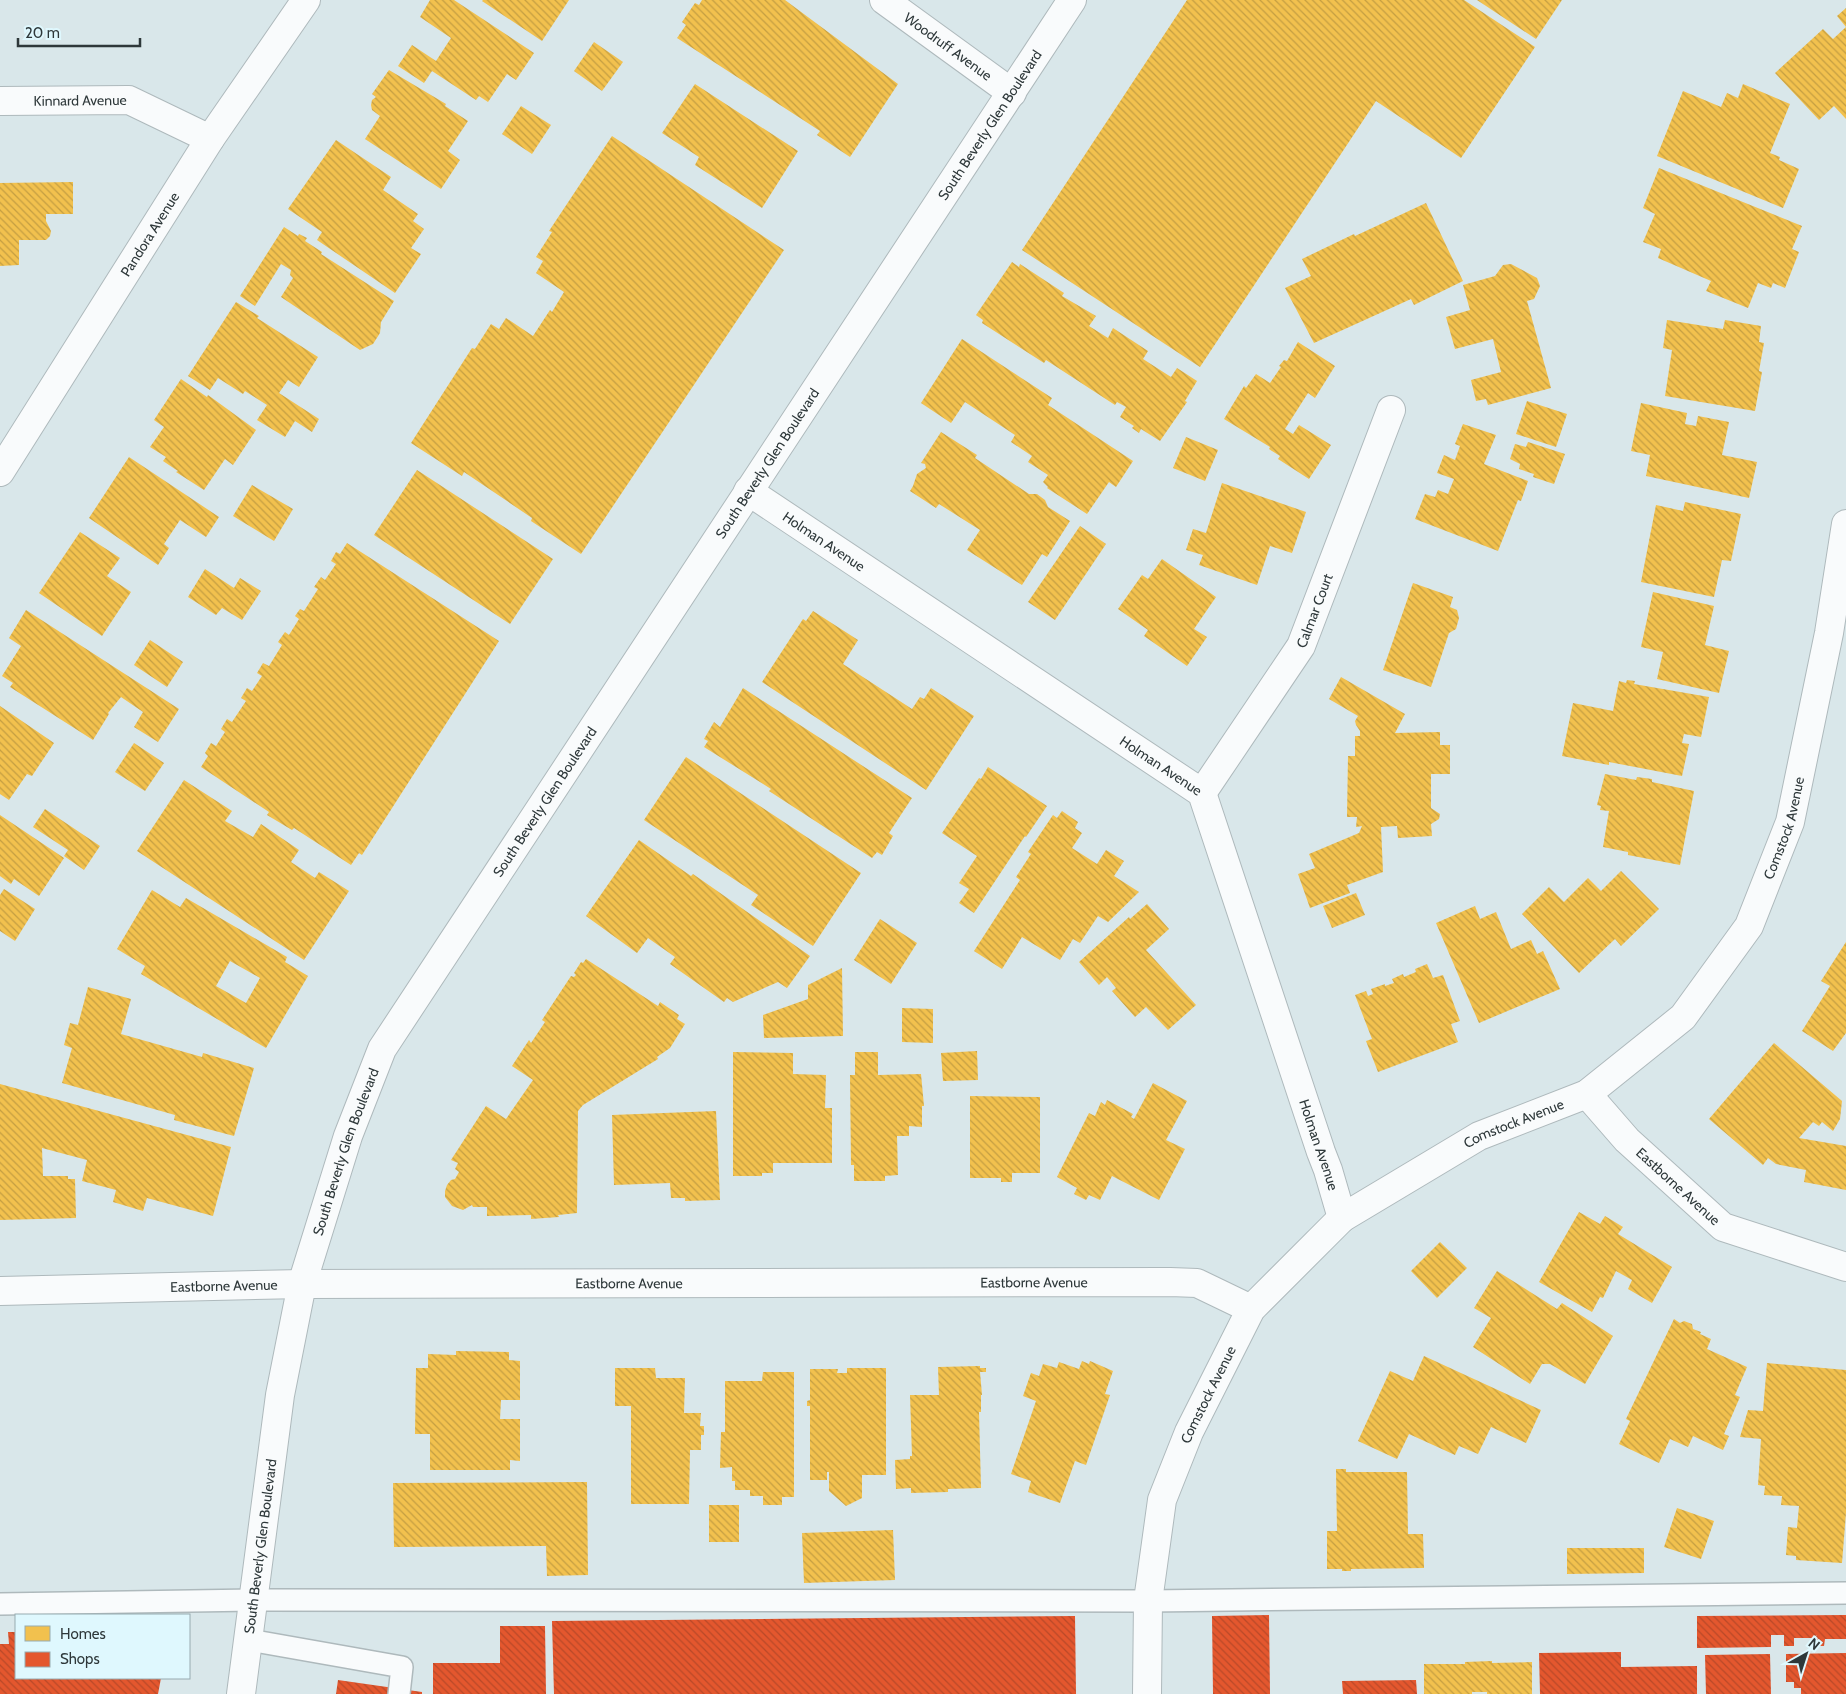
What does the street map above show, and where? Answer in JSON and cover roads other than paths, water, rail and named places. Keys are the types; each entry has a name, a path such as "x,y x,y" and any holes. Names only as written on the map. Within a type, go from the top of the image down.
{"street":[{"name":"Pandora Avenue","path":"0,472 210,139 306,0"},
{"name":"Woodruff Avenue","path":"884,0 1012,93"},
{"name":"South Beverly Glen Boulevard","path":"242,1694 280,1395 302,1284 348,1136 382,1049 1072,0"},
{"name":"Kinnard Avenue","path":"0,101 128,100 210,139"},
{"name":"Calmar Court","path":"1202,793 1301,646 1391,410"},
{"name":"Holman Avenue","path":"748,491 1202,793 1328,1170 1342,1218"},
{"name":"Comstock Avenue","path":"1146,1694 1148,1602 1162,1500 1189,1432 1251,1309 1342,1218 1479,1136 1587,1094 1683,1017 1749,926 1790,822 1829,633 1846,524"},
{"name":"Eastborne Avenue","path":"1587,1094 1627,1140 1723,1227 1846,1267"},
{"name":"Eastborne Avenue","path":"0,1291 302,1284 1197,1283 1251,1309"}],"lane":[{"path":"0,1604 254,1600 1148,1602 1846,1592"},
{"path":"249,1640 402,1667 399,1694"}]}
